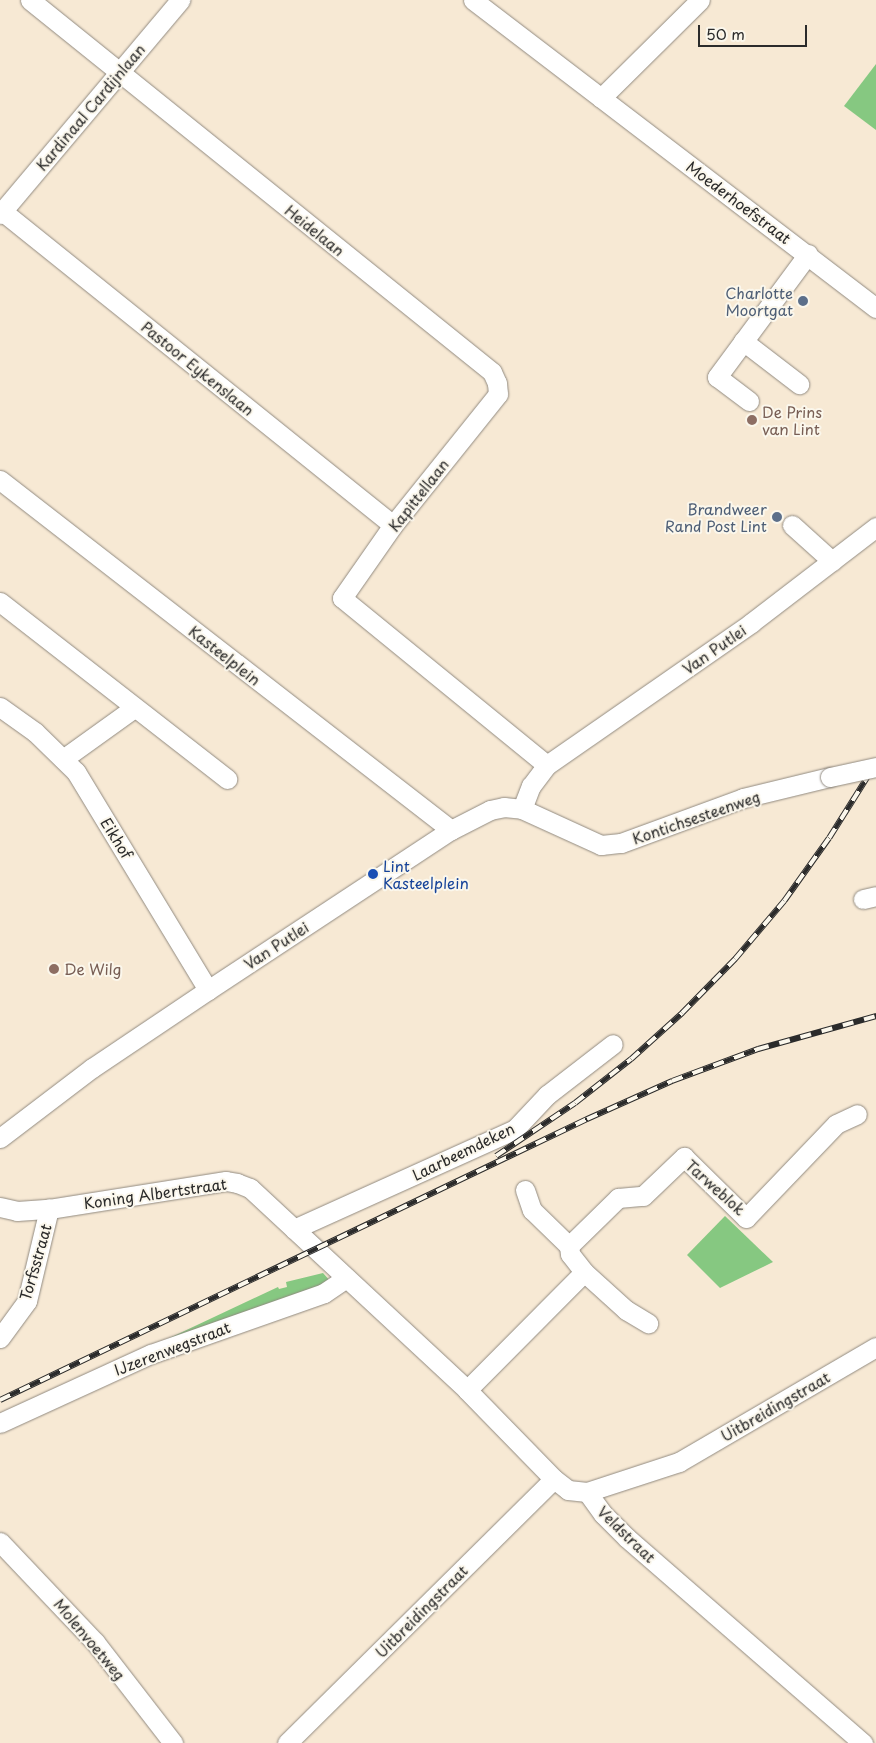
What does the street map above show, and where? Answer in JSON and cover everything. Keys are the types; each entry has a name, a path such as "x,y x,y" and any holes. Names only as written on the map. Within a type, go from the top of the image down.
{"street":[{"name":"Heidelaan","path":"30,0 492,372 497,383 498,394"},
{"name":"Kardinaal Cardijnlaan","path":"1,212 180,0"},
{"name":"Moederhoefstraat","path":"473,0 808,254 876,308"},
{"path":"601,98 700,0"},
{"name":"Pastoor Eykenslaan","path":"1,212 393,525"},
{"path":"749,401 717,377 808,254"},
{"path":"743,341 799,384"},
{"name":"Kapittellaan","path":"498,394 393,525 342,598 547,765"},
{"name":"Kasteelplein","path":"0,480 451,830"},
{"path":"792,525 832,561"},
{"name":"Van Putlei","path":"0,1138 92,1068 451,830 490,810 504,807 522,809 531,786 547,765 751,623 876,527"},
{"path":"0,602 227,779"},
{"name":"Eikhof","path":"0,707 34,732 76,772 208,990"},
{"path":"63,759 134,708"},
{"name":"Kontichsesteenweg","path":"522,809 601,845 621,843 743,798 876,767"},
{"name":"Laarbeemdeken","path":"294,1229 515,1129 547,1095 613,1044"},
{"name":"Tarweblok","path":"569,1246 618,1198 643,1196 684,1157 746,1218 836,1124 858,1114"},
{"name":"Koning Albertstraat","path":"0,1207 17,1211 50,1209 226,1181 237,1182 250,1188 330,1264"},
{"path":"524,1190 532,1210 569,1246 570,1254 584,1272 626,1310 648,1323"},
{"name":"Torfsstraat","path":"0,1338 27,1300 50,1209"},
{"name":"Veldstraat","path":"330,1264 467,1390 554,1479 568,1490 587,1492 603,1514 628,1538 863,1743"},
{"path":"467,1390 584,1272"},
{"name":"IJzerenwegstraat","path":"0,1423 151,1354 324,1293 346,1278"},
{"name":"Uitbreidingstraat","path":"587,1492 679,1462 876,1347"},
{"name":"Uitbreidingstraat","path":"287,1743 554,1479"},
{"name":"Molenvoetweg","path":"0,1542 95,1642 173,1743"}],"green space":[{"path":"876,64 876,130 844,106"},
{"path":"725,1216 773,1262 720,1288 687,1255"},
{"path":"323,1273 331,1282 161,1342 278,1287 279,1289 287,1287 286,1282"}],"railway":[{"path":"496,1156 575,1103 631,1059 682,1013 735,959 784,901 829,838 876,763"},
{"path":"0,1400 587,1119 672,1081 758,1049 876,1016"}],"place":[{"name":"Charlotte Moortgat","path":"803,301"},
{"name":"De Prins van Lint","path":"752,420"},
{"name":"Brandweer Rand Post Lint","path":"777,517"},
{"name":"Lint Kasteelplein","path":"373,874"},
{"name":"De Wilg","path":"54,969"}]}
